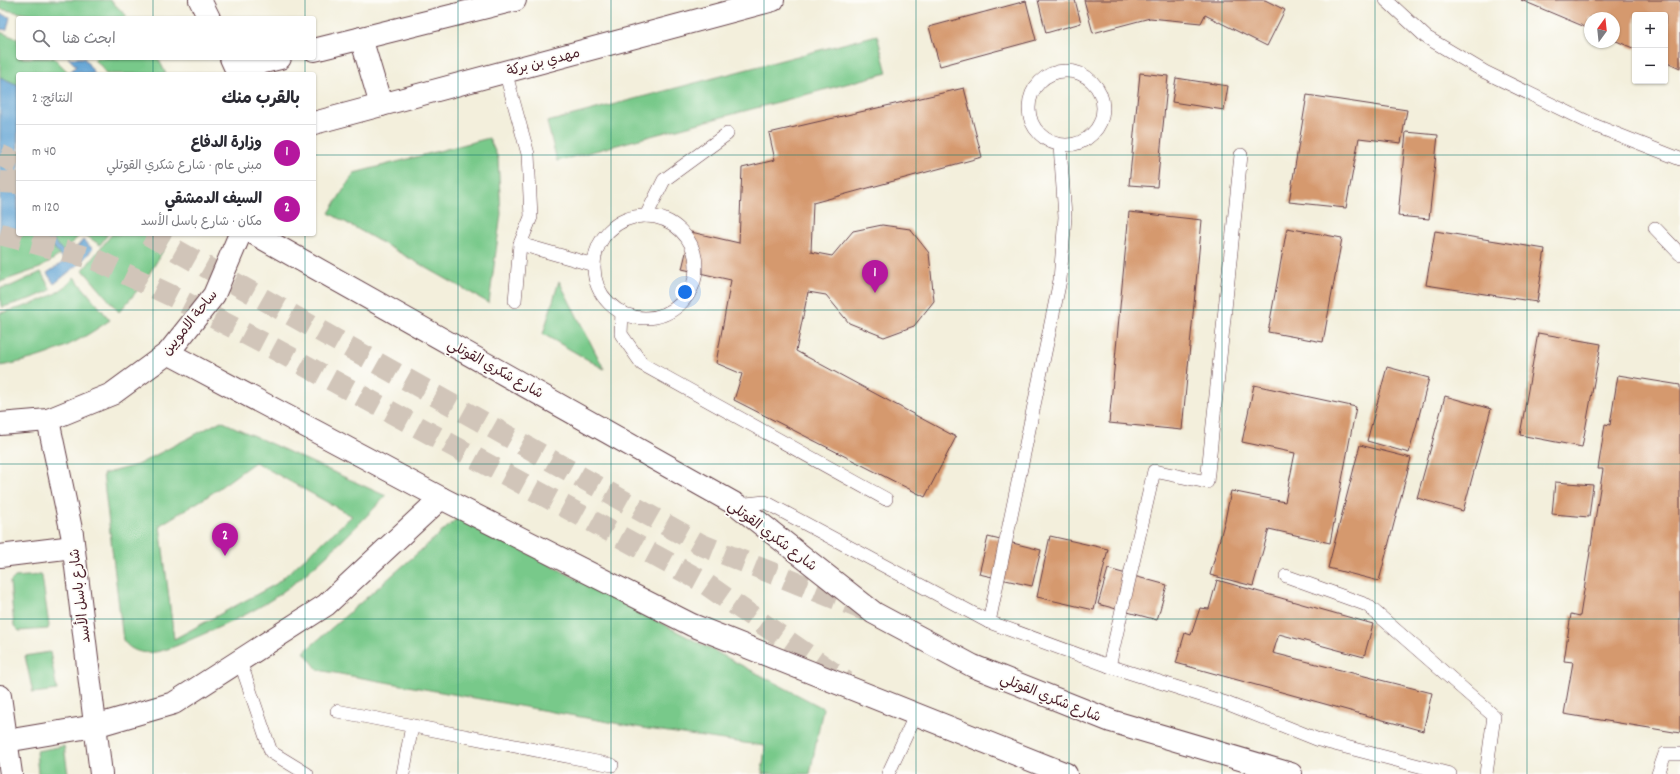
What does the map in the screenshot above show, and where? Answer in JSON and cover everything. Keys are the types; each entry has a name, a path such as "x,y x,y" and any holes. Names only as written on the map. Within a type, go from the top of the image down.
{"main road":[{"path":"200,0 208,16"},
{"path":"316,49 514,0"},
{"name":"مهدي بن بركة","path":"316,122 773,0"},
{"path":"361,38 381,105"},
{"path":"235,67 270,60"},
{"name":"ساحة الامويين","path":"0,424 48,420 112,394 168,353 214,295 239,236"},
{"name":"شارع شكري القوتلي","path":"259,236 737,505 874,613 973,666 1111,721 1291,774"},
{"path":"168,353 441,498 692,625 1066,774"},
{"name":"شارع باسل الأسد","path":"48,420 72,534 101,774"},
{"path":"6,741 95,726 174,703 326,605 441,498"},
{"path":"0,556 73,547"},
{"path":"0,696 10,774"}],"lane":[{"path":"1386,0 1426,37 1485,72 1596,126 1680,159"},
{"path":"505,71 528,154 531,217 520,244 514,301"},
{"path":"1065,71 1077,72 1088,78 1097,87 1102,98 1104,111 1101,123 1094,134 1084,141 1072,146 1060,145 1048,142 1038,134 1031,124 1028,112 1029,100 1034,88 1047,76 1053,73 1065,71"},
{"path":"646,216 664,180 727,134"},
{"path":"989,622 1060,280 1065,217 1060,145"},
{"path":"1109,666 1154,471 1207,482 1241,155"},
{"path":"646,216 662,219 677,227 688,239 695,254 696,271 692,287 683,301 670,312 654,318 638,318 622,312 610,304 601,293 596,280 594,265 597,250 604,236 616,225 630,218 646,216"},
{"path":"1656,228 1680,254"},
{"path":"520,244 594,265"},
{"path":"622,312 621,334 642,364 886,499"},
{"path":"737,505 765,502 989,622 1109,666 1226,703 1319,740 1450,774"},
{"path":"1286,576 1367,605 1494,716 1486,774"},
{"path":"240,661 271,752 306,774"},
{"path":"337,711 612,765"},
{"path":"888,774 916,714"},
{"path":"403,774 412,726"},
{"path":"1658,774 1665,754 1680,754"}],"green space":[{"path":"0,0 110,0 127,16 32,16 0,9"},
{"path":"0,32 16,38 16,60 56,60 68,72 16,72 16,84 0,77"},
{"path":"877,35 887,73 557,161 547,122"},
{"path":"94,60 159,60 165,72 105,72 102,67"},
{"path":"489,138 498,158 501,214 489,303 329,213 354,173"},
{"path":"16,234 16,236 44,236 60,255 40,268 0,282 0,240 10,238"},
{"path":"50,236 79,236 63,252"},
{"path":"87,236 107,236 100,245"},
{"path":"110,236 170,236 148,275 135,294 119,312 83,270"},
{"path":"41,272 51,290 33,298 3,307 1,306 0,288 11,286"},
{"path":"74,277 110,320 84,337 58,350 31,359 0,366 0,313 30,305 51,296 68,284"},
{"path":"559,281 604,369 543,334"},
{"path":"221,421 386,496 319,562 274,598 234,620 184,643 166,650 147,653 130,647 123,640 103,474 137,465","holes":["255,462 352,516 276,584 174,639 160,525 208,496"]},
{"path":"459,517 823,708 810,774 762,774 765,746 648,729 318,670 304,652"},
{"path":"42,576 49,626 48,629 19,631 14,626 10,582 15,577"},
{"path":"50,652 57,690 33,693 25,656"},
{"path":"64,746 68,774 38,774 36,751"}],"water":[{"path":"0,14 10,17 7,30 0,29"},
{"path":"70,60 85,60 94,72 70,72 76,66"},
{"path":"0,77 16,84 16,234 10,238 0,240"},
{"path":"44,236 50,236 68,257 83,240 93,249 79,264 54,284 47,273 65,261"}],"building":[{"path":"1038,0 1075,0 1081,23 1046,33"},
{"path":"1084,0 1265,0 1285,10 1267,46 1205,15 1201,23 1150,18 1093,33"},
{"path":"1521,0 1680,0 1680,68 1668,62 1668,12 1632,12 1632,48 1620,43 1620,12 1584,12 1584,26"},
{"path":"1026,1 1036,40 940,66 929,27"},
{"path":"1140,73 1168,76 1157,187 1129,185"},
{"path":"1176,78 1228,86 1224,110 1172,102"},
{"path":"964,88 982,157 813,203 811,252 832,256 853,231 882,225 910,229 929,253 934,301 914,326 884,337 849,323 826,295 808,292 796,351 956,437 925,497 734,400 742,374 716,363 731,280 682,269 691,232 739,243 742,168 775,160 769,133"},
{"path":"1307,95 1407,110 1401,143 1359,138 1346,208 1289,202"},
{"path":"1406,132 1438,135 1429,219 1398,216"},
{"path":"1129,212 1202,220 1182,430 1109,423"},
{"path":"1287,228 1342,238 1323,342 1268,332"},
{"path":"1435,231 1545,249 1537,302 1426,285"},
{"path":"1538,333 1601,344 1582,447 1520,435"},
{"path":"1387,367 1429,378 1409,453 1367,441"},
{"path":"1618,375 1680,385 1680,733 1564,714 1573,662 1564,661 1571,614 1580,616 1603,469 1598,469 1605,424 1610,425"},
{"path":"1254,385 1356,407 1330,543 1269,529 1253,586 1210,575 1225,520 1231,491 1285,502 1295,453 1242,442"},
{"path":"1445,396 1491,409 1463,511 1417,498"},
{"path":"1360,445 1411,458 1379,581 1328,568"},
{"path":"1555,482 1593,485 1589,517 1552,514"},
{"path":"1050,536 1108,549 1094,610 1037,597"},
{"path":"988,537 1041,550 1032,586 979,574"},
{"path":"1108,569 1167,585 1157,620 1098,604"},
{"path":"1217,580 1373,624 1364,657 1279,634 1273,653 1432,693 1423,731 1176,663 1185,633 1191,635 1200,608 1209,609"}],"tunnel":[{"path":"0,155 16,163"},
{"path":"0,182 16,183"},
{"path":"0,234 94,259 170,295 269,346 700,580 846,682"},
{"path":"151,236 702,545 867,611"}],"place":[{"name":"وزارة الدفاع","path":"875,293"},
{"name":"السيف الدمشقي","path":"225,556"}]}
